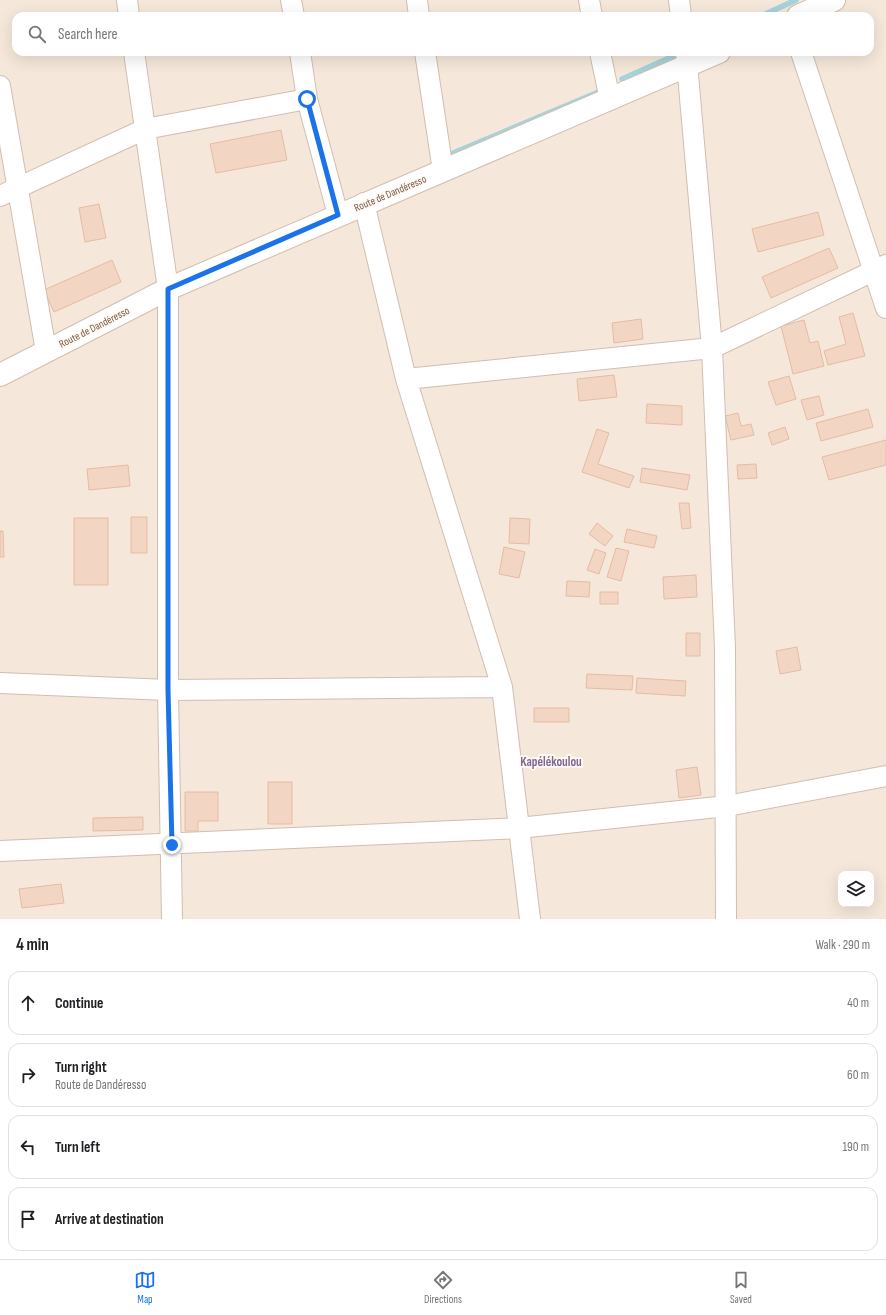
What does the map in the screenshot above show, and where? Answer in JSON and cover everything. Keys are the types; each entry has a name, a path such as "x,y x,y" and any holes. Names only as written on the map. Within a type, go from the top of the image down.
{"street":[{"path":"127,0 128,12"},
{"path":"291,0 293,12"},
{"path":"417,0 418,12"},
{"path":"589,0 591,12"},
{"path":"679,0 681,12"},
{"path":"807,12 834,0"},
{"path":"135,56 168,289 168,690 172,845 172,919"},
{"path":"301,56 307,99 338,215"},
{"path":"426,56 443,171"},
{"path":"601,56 610,100"},
{"name":"Route de Dandéresso","path":"0,375 168,289 364,203 610,100 687,59 701,56"},
{"path":"802,56 880,267 886,308"},
{"path":"687,59 712,348 725,648 726,919"},
{"path":"0,86 9,192 46,351"},
{"path":"9,192 145,129 307,99"},
{"path":"364,203 406,379 502,686 530,919"},
{"path":"406,379 712,348 880,267"},
{"path":"0,683 168,690 502,686"},
{"path":"0,851 172,845 520,828 726,806 886,776"}],"shaded area":[{"path":"0,0 886,0 886,919 0,919"}],"building":[{"path":"281,130 287,160 216,173 210,144"},
{"path":"99,204 106,238 85,242 79,208"},
{"path":"818,212 824,235 758,252 752,229"},
{"path":"829,248 838,268 771,298 762,277"},
{"path":"112,260 121,282 54,312 44,290"},
{"path":"853,313 865,356 828,365 824,351 846,344 839,317"},
{"path":"641,319 643,339 614,343 612,323"},
{"path":"804,320 810,343 818,341 824,366 793,374 781,326"},
{"path":"614,375 617,397 579,401 577,379"},
{"path":"789,376 796,399 776,405 768,382"},
{"path":"819,396 824,415 807,420 801,400"},
{"path":"647,404 682,406 682,425 646,423"},
{"path":"868,409 873,427 821,441 816,423"},
{"path":"738,413 741,426 751,424 754,435 731,440 725,416"},
{"path":"785,427 789,439 772,445 768,433"},
{"path":"597,429 609,433 598,464 634,476 629,488 582,472"},
{"path":"886,440 886,465 829,480 822,457"},
{"path":"756,464 757,478 738,479 737,465"},
{"path":"128,465 130,486 89,490 87,469"},
{"path":"642,468 690,475 687,490 640,482"},
{"path":"679,503 689,503 691,528 682,529"},
{"path":"131,517 147,517 147,553 131,553"},
{"path":"74,518 108,518 108,585 74,585"},
{"path":"510,518 530,519 529,544 509,543"},
{"path":"597,523 613,536 605,546 589,534"},
{"path":"627,529 657,536 654,548 624,542"},
{"path":"0,531 3,531 4,557 0,557"},
{"path":"504,547 525,552 519,578 499,574"},
{"path":"616,548 629,551 621,581 607,577"},
{"path":"595,549 606,553 599,574 587,570"},
{"path":"696,575 697,597 664,599 663,577"},
{"path":"567,581 590,582 589,597 566,596"},
{"path":"600,592 618,592 618,604 600,604"},
{"path":"686,633 700,633 700,656 686,656"},
{"path":"797,647 801,670 780,674 776,651"},
{"path":"587,674 633,676 632,690 586,688"},
{"path":"637,678 686,681 685,696 636,693"},
{"path":"534,708 569,708 569,722 534,722"},
{"path":"697,767 701,795 679,798 676,770"},
{"path":"268,782 292,782 292,824 268,824"},
{"path":"185,792 218,792 218,821 198,821 198,831 185,831"},
{"path":"143,817 143,830 93,831 93,818"},
{"path":"61,884 64,903 22,908 19,889"}],"waterway":[{"path":"770,12 796,0"},
{"path":"622,79 674,56"},
{"path":"446,156 601,91"}],"district":[{"name":"Kapélékoulou","path":"551,761"}],"route":[{"path":"172,845 168,690 168,289 338,215 307,99"}]}
